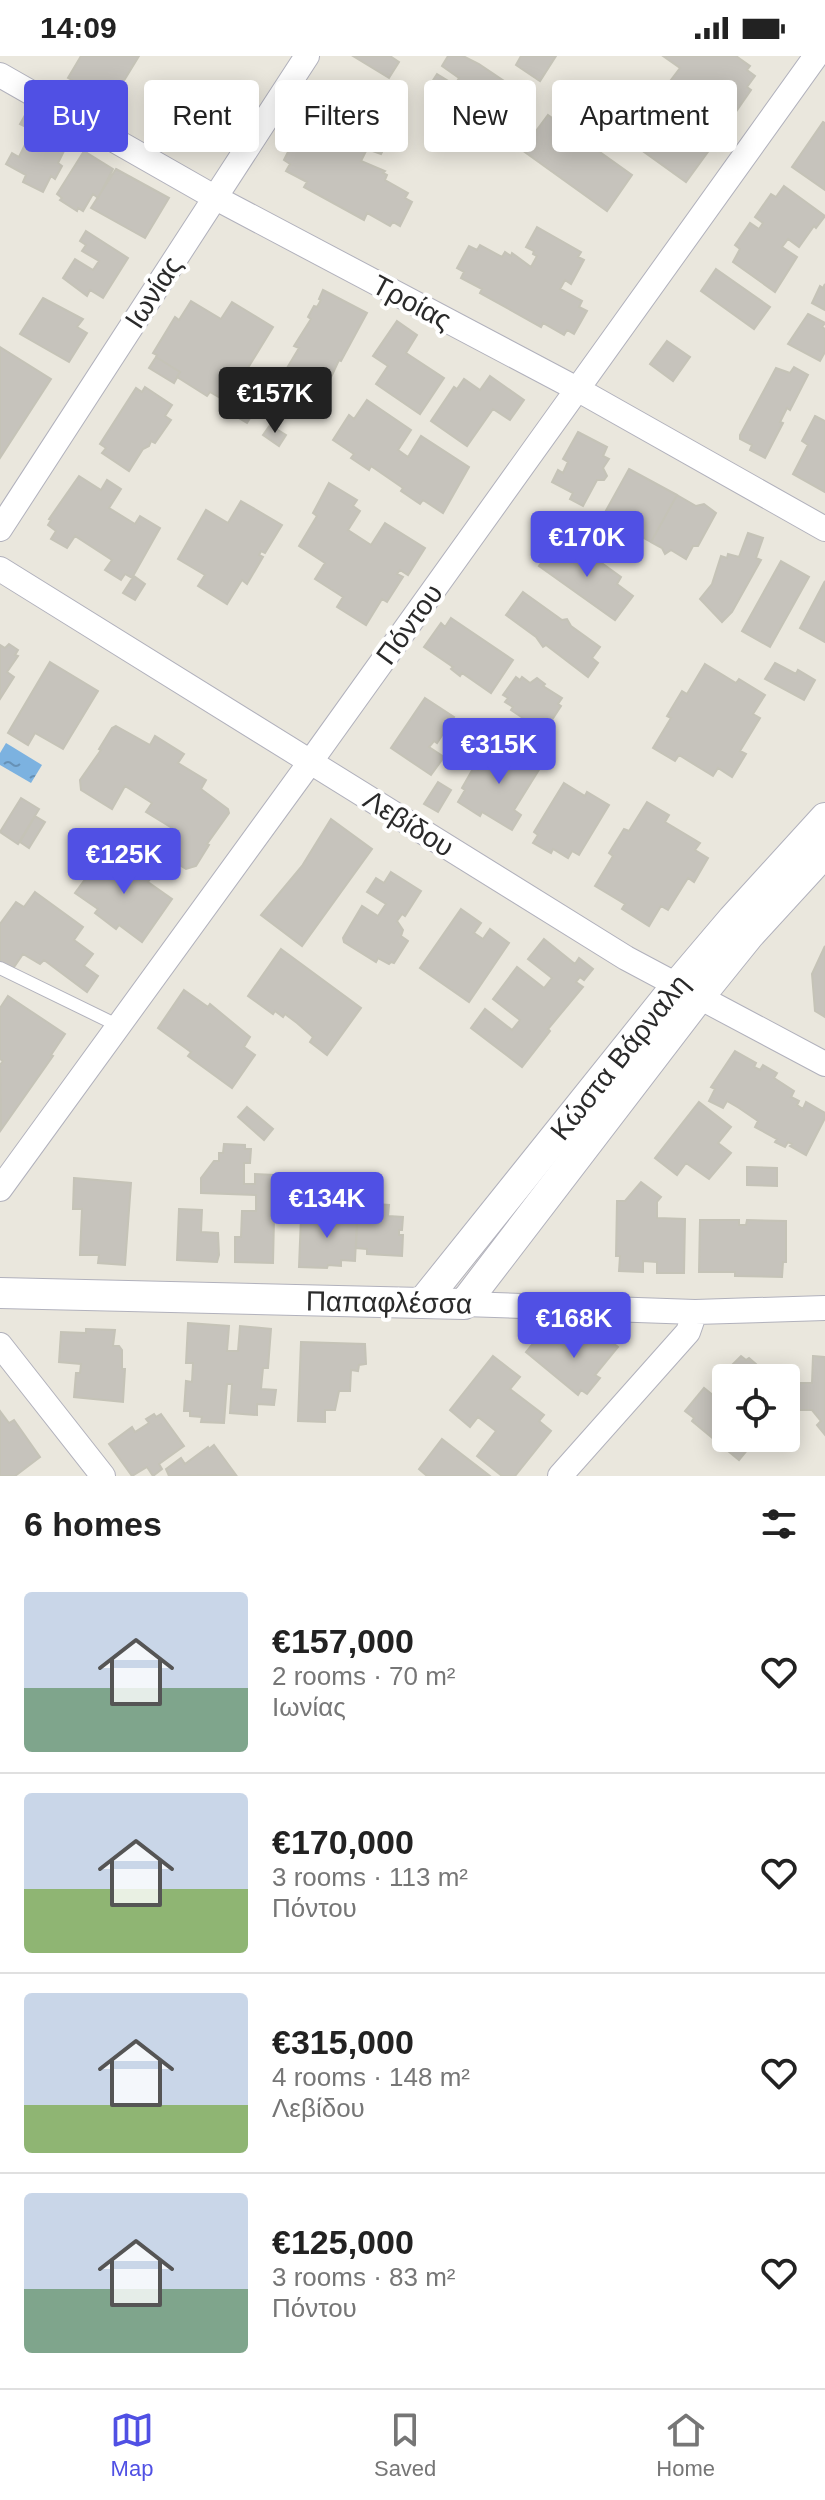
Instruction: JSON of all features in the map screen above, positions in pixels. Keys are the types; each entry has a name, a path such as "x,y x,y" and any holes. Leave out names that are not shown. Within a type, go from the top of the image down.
{"street":[{"name":"Ιωνίας","path":"0,529 307,56"},
{"name":"Πόντου","path":"0,1189 816,56"},
{"name":"Τροίας","path":"0,75 214,197 577,389 825,529"},
{"name":"Λεβίδου","path":"0,569 626,958 825,1064"},
{"name":"Κώστα Βάρναλη","path":"464,1304 688,991 733,919 825,818"},
{"name":"Κώστα Βάρναλη","path":"423,1302 688,991 749,935 825,852"},
{"name":"Παπαφλέσσα","path":"0,1293 423,1302 695,1312 825,1308"},
{"path":"560,1476 688,1332 695,1312"},
{"path":"0,1345 103,1476"}],"lane":[{"path":"0,968 119,1026"}],"water":[{"path":"6,743 42,765 31,783 0,765 0,753"}],"building":[{"path":"81,56 139,56 124,80 68,78"},
{"path":"353,56 390,56 399,62 389,78"},
{"path":"448,56 463,56 503,80 458,80 442,66"},
{"path":"521,56 556,56 540,81 516,65"},
{"path":"663,56 736,56 750,66 747,70 755,76 747,87 751,90 737,110 737,80 671,80 680,68"},
{"path":"437,74 447,80 433,80"},
{"path":"548,115 552,118 552,152 600,152 632,175 607,211 525,152 536,152 536,131"},
{"path":"825,123 825,190 792,167"},
{"path":"24,147 24,152 64,152 58,163 62,166 55,179 51,176 43,192 23,182 26,175 6,164 12,153 19,157"},
{"path":"83,152 113,169 98,198 93,194 83,211 78,208 77,211 60,200 62,198 57,194"},
{"path":"288,152 366,152 361,161 385,171 385,180 408,193 405,198 412,202 400,226 393,222 390,226 367,213 364,220 304,187 307,182 286,171 290,164 284,160"},
{"path":"644,152 708,152 686,182"},
{"path":"116,169 169,198 145,238 91,208"},
{"path":"784,186 825,216 799,247 788,239 782,247 797,257 775,292 733,262 740,249 735,245 750,223 759,229 763,223 755,217 771,194 776,197"},
{"path":"537,227 581,252 578,257 584,260 571,284 565,280 560,289 582,301 579,307 587,311 574,334 567,330 564,335 543,323 541,327 480,293 482,289 461,278 464,272 457,268 469,246 477,250 480,245 502,257 505,252 511,256 512,253 531,267 537,256 526,247"},
{"path":"86,231 128,258 103,298 90,290 87,296 63,278 75,259 93,270 99,261 82,251 86,245 80,241"},
{"path":"716,269 770,307 754,329 701,291"},
{"path":"825,284 825,310 812,303 820,286 823,288"},
{"path":"323,290 367,313 339,360 318,405 278,383 299,348 294,346 311,319 308,317 314,306 317,307 321,300"},
{"path":"43,298 83,319 77,327 87,333 69,362 20,334"},
{"path":"191,301 221,319 232,302 273,327 227,402 210,392 207,396 177,377 180,372 153,353 175,317 179,320"},
{"path":"808,314 825,323 822,327 825,329 825,352 820,361 788,344"},
{"path":"397,321 417,335 406,353 444,378 420,414 376,384 388,366 373,356"},
{"path":"667,341 690,357 673,381 650,364"},
{"path":"0,347 51,379 0,458"},
{"path":"156,357 180,372 174,383 149,368"},
{"path":"794,367 808,375 790,410 787,408 765,458 750,450 752,445 740,439 740,435 776,368 790,373"},
{"path":"490,376 524,400 510,420 493,409 467,446 431,421 454,387 457,389 464,379 480,390"},
{"path":"145,387 172,405 165,416 171,420 155,443 151,441 143,449 129,471 102,453 106,448 100,444 136,388 142,392"},
{"path":"237,393 247,399 240,411 230,405"},
{"path":"247,399 258,405 247,423 237,417"},
{"path":"367,400 411,430 398,450 408,457 421,436 469,467 443,513 423,500 420,504 371,466 369,470 351,458 354,454 333,440 349,415 354,419"},
{"path":"815,416 825,421 825,492 793,474 808,445 802,441"},
{"path":"270,425 286,435 279,446 263,435"},
{"path":"578,432 607,447 603,456 609,459 603,468 607,476 604,480 597,480 583,506 570,499 573,493 552,482 558,470 563,473 568,462 563,459"},
{"path":"629,469 677,495 651,542 603,516"},
{"path":"79,476 101,490 107,480 121,489 109,508 135,524 140,516 160,528 132,578 125,574 121,580 105,570 112,560 75,536 67,548 51,539 56,531 48,525 49,519"},
{"path":"329,483 357,500 353,506 360,511 348,530 371,545 385,523 425,548 408,575 400,570 397,574 403,577 387,602 382,599 366,625 337,607 343,597 315,579 325,563 299,546 317,516 313,513"},
{"path":"677,495 696,506 704,504 716,513 698,546 693,546 686,559 671,550 665,554 662,548 651,542"},
{"path":"241,501 282,525 265,553 261,551 259,555 263,557 247,584 242,580 227,604 198,586 205,575 178,559 206,510 228,523"},
{"path":"748,533 763,538 756,558 761,560 732,612 722,622 700,599 712,584 721,556 739,557"},
{"path":"558,540 581,557 585,551 621,577 617,584 633,596 615,620 539,566"},
{"path":"781,561 809,577 770,647 742,631"},
{"path":"134,576 145,584 135,600 123,593"},
{"path":"825,581 825,642 800,628"},
{"path":"523,592 562,620 567,619 571,626 600,647 592,658 598,663 588,677 546,645 543,647 536,637 506,615"},
{"path":"451,618 513,660 491,693 462,673 460,676 451,669 453,667 424,647 441,623 445,627"},
{"path":"9,644 18,650 15,655 18,656 7,672 14,677 0,699 0,645 5,648"},
{"path":"50,662 98,691 63,749 35,733 28,745 8,733"},
{"path":"775,663 796,674 798,670 815,680 804,700 765,679"},
{"path":"705,664 736,683 739,679 765,695 753,714 760,718 740,751 746,754 732,777 718,768 713,776 679,755 675,761 653,748 671,718 667,716 682,691 687,694"},
{"path":"516,677 530,683 537,678 545,684 543,686 562,698 558,704 561,706 544,732 511,710 513,707 505,702 508,698 503,695"},
{"path":"425,698 454,717 437,743 434,741 429,747 444,757 431,775 391,748"},
{"path":"116,726 150,745 155,736 184,754 178,763 206,780 201,789 228,809 229,813 196,866 186,869 158,852 172,828 146,812 152,803 125,786 112,809 81,790 80,780"},
{"path":"494,745 514,758 517,753 540,768 514,810 521,815 512,830 458,802 474,767 478,770"},
{"path":"438,782 451,790 438,812 424,804"},
{"path":"564,783 585,796 587,792 609,805 579,855 572,851 568,858 533,843 538,835 534,832"},
{"path":"21,798 39,809 18,844 0,832"},
{"path":"647,802 669,815 665,822 700,843 695,850 708,858 694,882 688,878 668,910 661,906 649,926 622,909 625,904 595,886 613,856 609,853 624,829 629,831"},
{"path":"35,816 45,822 29,848 20,842"},
{"path":"331,819 372,849 302,946 261,915 302,866"},
{"path":"106,851 151,878 148,882 172,899 142,942 119,925 116,929 95,913 98,909 75,893"},
{"path":"391,872 421,891 405,916 402,914 397,921 403,930 401,936 408,941 394,963 389,964 378,958 376,962 344,942 343,938 362,906 378,916 386,904 367,892 376,878 384,883"},
{"path":"35,892 83,927 74,940 93,954 84,966 98,976 87,992 44,960 40,964 23,954 12,970 0,961 0,924 16,902 24,907"},
{"path":"461,909 481,923 474,933 483,939 490,929 509,943 469,1002 420,968"},
{"path":"544,939 575,964 579,958 593,969 584,980 580,977 576,982 583,987 522,1067 471,1028 485,1009 512,1030 520,1020 493,999 517,967 544,988 552,978 528,959"},
{"path":"825,946 825,1017 815,1011 812,974"},
{"path":"281,949 361,1008 327,1055 310,1042 313,1037 285,1014 283,1017 275,1011 273,1014 248,996"},
{"path":"184,990 208,1007 210,1004 250,1037 244,1047 255,1055 232,1088 188,1056 191,1052 158,1028"},
{"path":"8,996 65,1034 1,1130 0,1065 3,1061 0,1059 0,1008"},
{"path":"735,1051 756,1063 754,1067 760,1070 763,1065 777,1073 774,1078 794,1091 791,1097 799,1101 797,1105 803,1109 806,1102 825,1113 806,1155 788,1142 785,1147 775,1142 777,1139 755,1127 758,1121 727,1101 723,1108 709,1101 715,1089 711,1087"},
{"path":"699,1102 731,1127 718,1143 731,1153 709,1179 686,1163 677,1175 655,1158"},
{"path":"247,1107 273,1129 264,1140 238,1117"},
{"path":"224,1144 245,1145 245,1149 251,1149 250,1163 244,1163 244,1184 255,1184 255,1174 275,1175 273,1263 235,1262 235,1237 241,1237 242,1211 256,1211 256,1195 201,1193 201,1178 214,1161 219,1161"},
{"path":"747,1167 777,1168 777,1186 747,1185"},
{"path":"74,1178 131,1183 125,1265 98,1263 99,1255 80,1255 82,1209 73,1209"},
{"path":"641,1182 661,1197 657,1202 657,1218 685,1219 684,1273 657,1273 657,1262 643,1261 643,1272 619,1271 620,1256 616,1256 617,1201 625,1201"},
{"path":"358,1203 377,1207 377,1204 389,1205 388,1216 403,1217 402,1230 399,1230 399,1235 403,1235 402,1256 367,1254 367,1249 356,1248"},
{"path":"329,1206 342,1207 345,1220 357,1220 355,1261 341,1260 341,1266 328,1265 327,1268 299,1267 301,1217 327,1218"},
{"path":"179,1209 202,1210 201,1232 218,1233 217,1262 177,1260"},
{"path":"700,1220 739,1220 739,1225 746,1225 747,1220 786,1221 786,1262 783,1262 782,1277 699,1272"},
{"path":"188,1323 229,1326 227,1351 238,1351 240,1326 271,1329 268,1368 263,1368 261,1389 276,1390 274,1405 257,1404 257,1415 230,1413 232,1384 227,1384 224,1423 201,1422 202,1417 190,1416 190,1411 184,1411 186,1381 192,1382 193,1363 186,1363"},
{"path":"86,1329 115,1330 113,1346 119,1346 122,1350 122,1369 125,1369 123,1402 74,1397 76,1373 80,1373 81,1364 59,1362 61,1332 86,1333"},
{"path":"588,1335 597,1341 602,1335 618,1347 595,1375 600,1378 587,1394 581,1390 578,1395 526,1352 535,1341 582,1342"},
{"path":"301,1342 365,1344 366,1364 359,1365 358,1371 351,1370 350,1391 339,1391 335,1410 325,1410 325,1422 298,1421"},
{"path":"493,1356 520,1377 510,1389 544,1415 539,1421 551,1431 515,1476 502,1476 477,1456 496,1431 478,1417 470,1427 450,1410"},
{"path":"741,1356 756,1364 733,1364"},
{"path":"813,1356 825,1357 825,1435 817,1425 821,1421 812,1410 800,1410 800,1383 812,1383"},
{"path":"704,1388 712,1394 712,1438 685,1411"},
{"path":"0,1411 9,1423 14,1420 40,1457 15,1476 0,1476"},
{"path":"154,1414 156,1417 161,1414 184,1446 159,1464 162,1469 153,1476 147,1467 132,1476 109,1444 132,1427 135,1432 149,1423 146,1419"},
{"path":"442,1439 490,1476 427,1476 419,1469"},
{"path":"214,1445 236,1475 169,1476 166,1469 181,1458 185,1464"},
{"path":"729,1452 746,1452 739,1460"}]}
